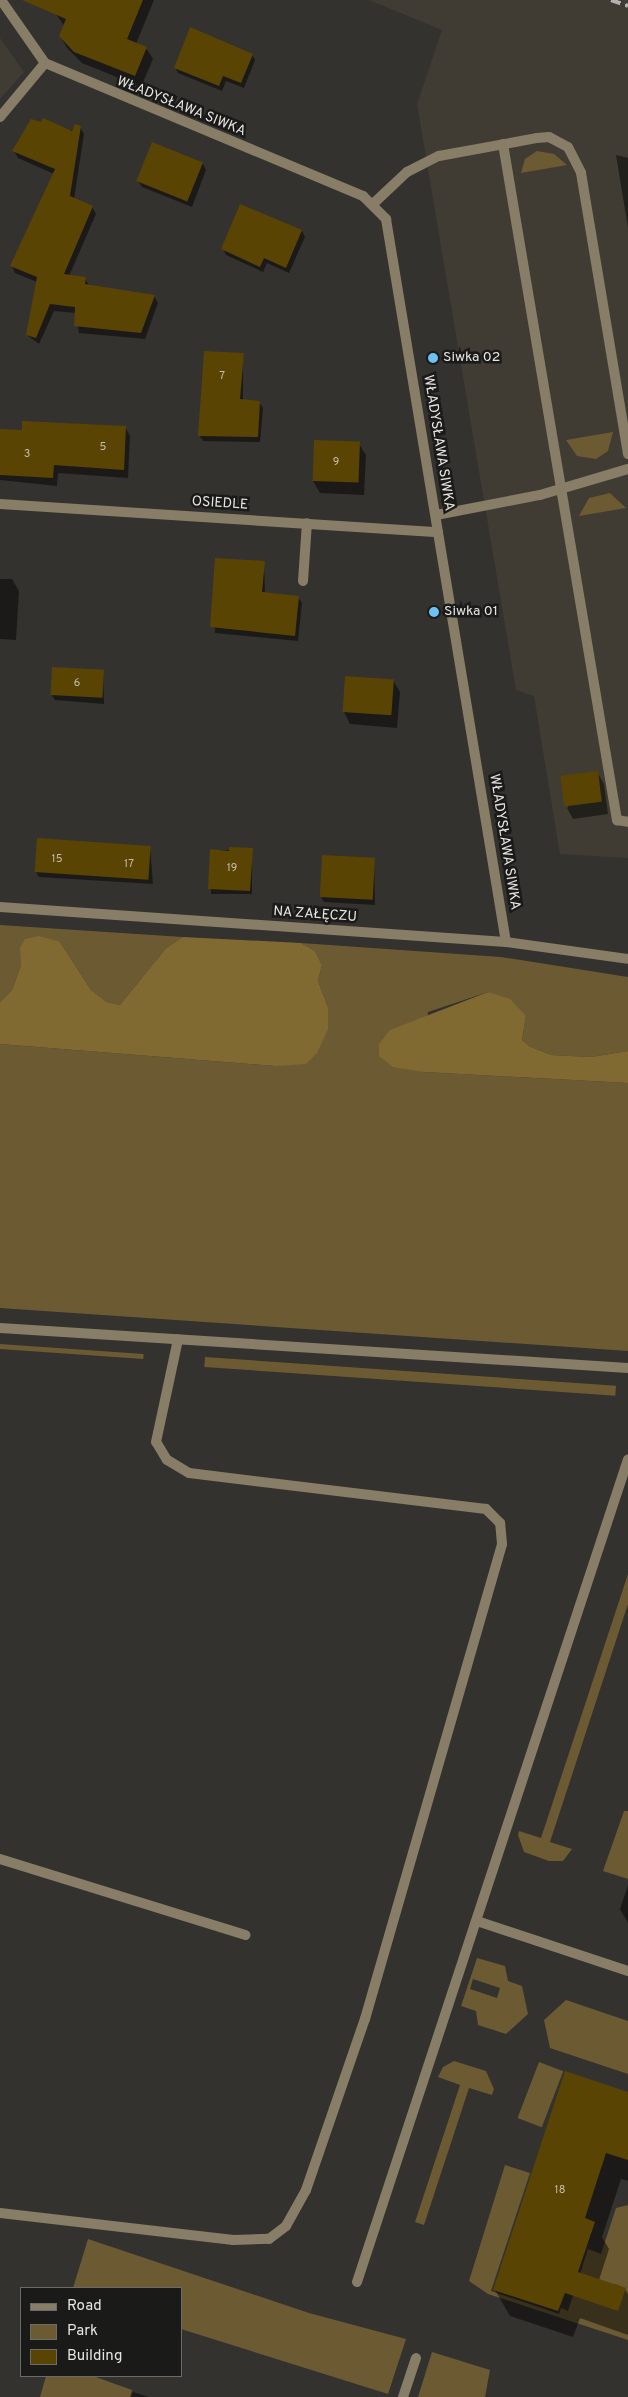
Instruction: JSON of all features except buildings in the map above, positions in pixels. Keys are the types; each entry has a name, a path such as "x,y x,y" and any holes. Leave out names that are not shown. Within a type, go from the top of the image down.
{"street":[{"path":"0,117 45,63 1,0"},
{"name":"WŁADYSŁAWA SIWKA","path":"45,63 374,203 390,232 506,942"},
{"path":"374,203 407,172 428,160 503,144 549,137 568,147 578,163 628,454"},
{"path":"503,144 617,820 628,822"},
{"path":"436,515 561,488 628,469"},
{"name":"OSIEDLE","path":"0,504 438,532"},
{"path":"303,581 307,523"},
{"name":"NA ZAŁĘCZU","path":"0,907 506,942 628,959"},
{"path":"0,1328 628,1368"},
{"path":"0,2213 233,2240 269,2239 286,2226 306,2190 365,2019 502,1544 500,1523 486,1509 189,1473 167,1460 156,1442 178,1339"},
{"path":"357,2282 628,1459"},
{"path":"0,1859 245,1935"},
{"path":"476,1921 628,1971"},
{"path":"404,2397 416,2358"}],"shaded area":[{"path":"369,0 628,0 628,858 560,854 534,696 516,690 417,104 442,30"},
{"path":"0,38 24,72 0,99"},
{"path":"39,936 60,942 91,990 107,1002 120,1005 166,948 183,937 301,943 315,951 322,965 318,981 328,1007 328,1029 317,1053 306,1064 275,1066 0,1044 0,1002 12,990 21,965 20,948 25,939"},
{"path":"488,992 510,999 526,1016 522,1040 529,1046 551,1055 591,1057 628,1051 628,1083 424,1072 393,1067 379,1056 379,1044 390,1030"}],"green space":[{"path":"537,151 554,154 567,165 521,173 525,159"},
{"path":"613,432 608,451 596,459 577,456 566,440"},
{"path":"610,493 626,508 579,516 589,498"},
{"path":"0,925 183,937 166,948 120,1005 107,1002 91,990 60,942 21,948 21,965 12,990 0,1002"},
{"path":"301,943 501,957 628,977 628,1051 591,1057 551,1055 529,1046 522,1040 526,1016 488,992 428,1012 424,1072 628,1083 628,1351 0,1308 0,1044 275,1066 328,1007 318,981 322,965 315,951"},
{"path":"0,1344 144,1354 143,1359 0,1349"},
{"path":"205,1357 616,1386 615,1396 204,1367"},
{"path":"628,1574 628,1604 550,1842 572,1849 563,1861 549,1861 524,1852 518,1835 519,1831 541,1838"},
{"path":"624,1811 628,1811 628,1879 603,1871"},
{"path":"477,1958 505,1966 508,1981 522,1986 528,2014 506,2034 478,2025 476,2011 461,2006","holes":["473,1979 500,1988 497,1998 470,1989"]},
{"path":"566,2000 628,2021 628,2074 550,2048 544,2020"},
{"path":"454,2061 486,2071 494,2089 492,2095 469,2088 424,2225 415,2222 460,2085 438,2077 443,2067"},
{"path":"539,2062 563,2071 542,2127 517,2118"},
{"path":"505,2165 530,2173 491,2291 559,2314 561,2308 568,2311 588,2249 601,2254 616,2208 628,2205 628,2340 488,2294 469,2281","holes":["615,2284 625,2288 618,2310 608,2307"]},
{"path":"88,2239 309,2313 406,2339 388,2394 182,2329 182,2287 73,2287"},
{"path":"432,2352 490,2370 485,2397 418,2397"},
{"path":"46,2377 96,2377 132,2390 130,2397 40,2397"}],"railway":[{"path":"611,0 628,6"}],"place":[{"name":"Siwka 02","path":"433,358"},
{"name":"Siwka 01","path":"434,612"}]}
